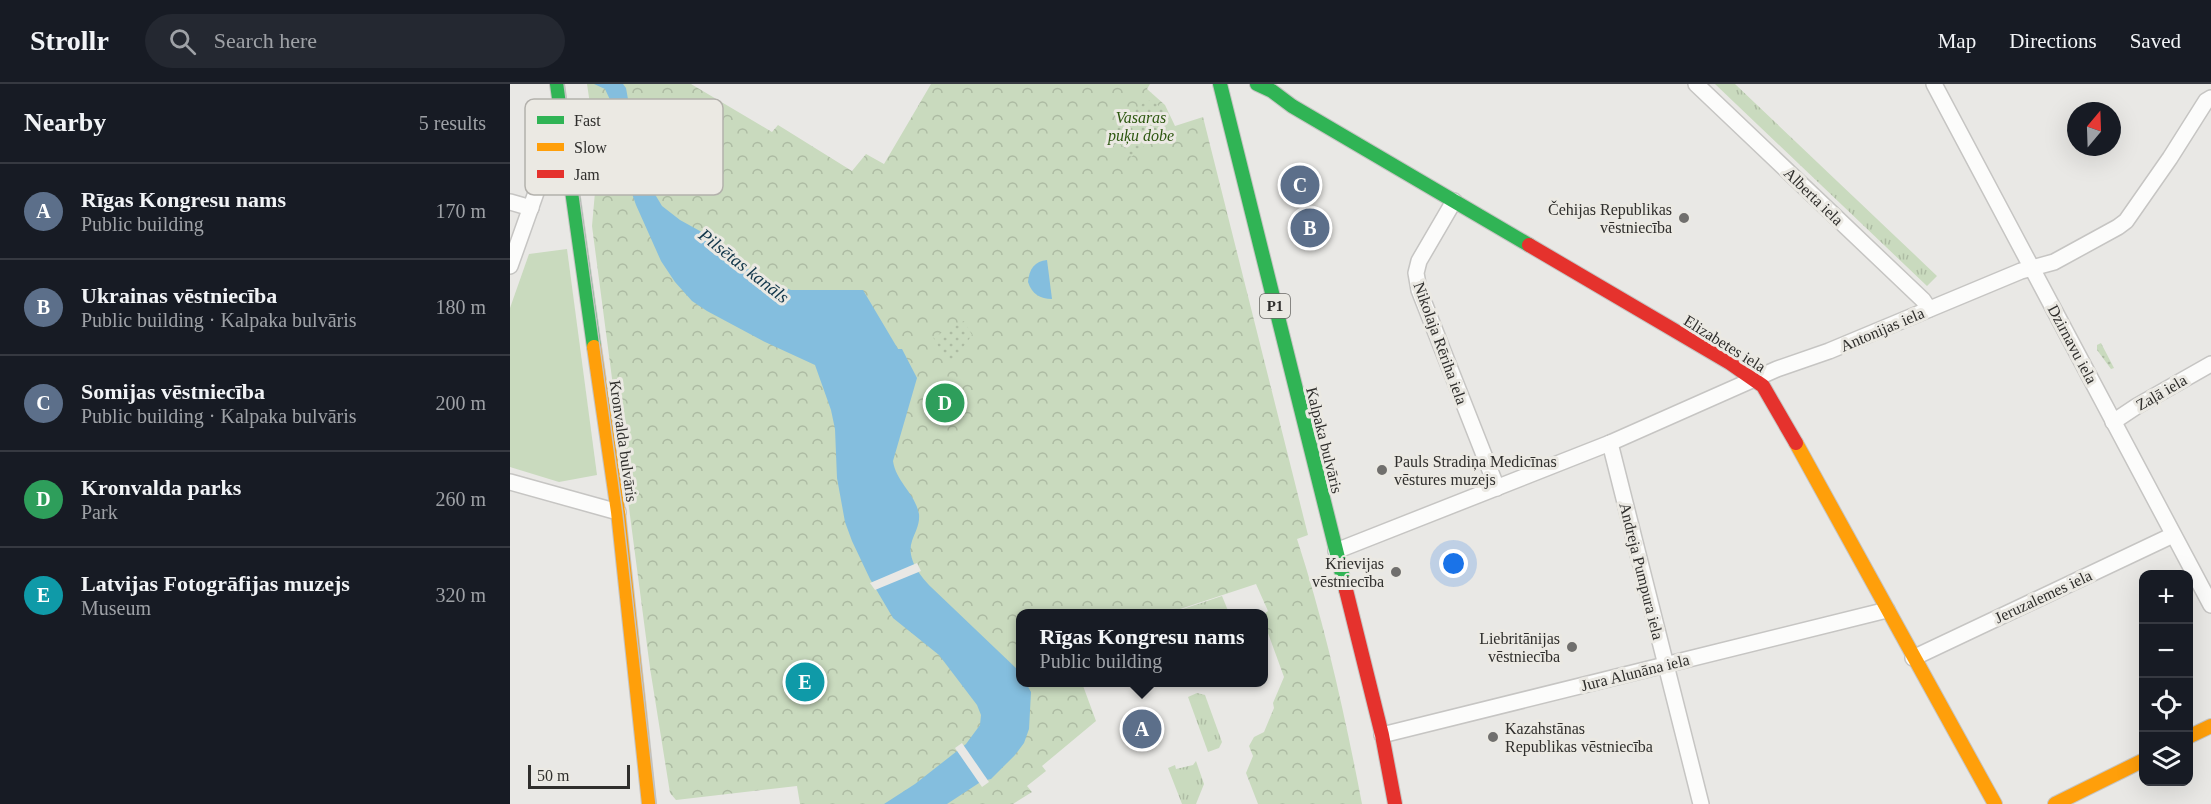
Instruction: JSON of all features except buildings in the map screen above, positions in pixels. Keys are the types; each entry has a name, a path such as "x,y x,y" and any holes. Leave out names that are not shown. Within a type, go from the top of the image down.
{"street":[{"name":"Kalpaka bulvāris","path":"1220,84 1382,735 1395,804"},
{"name":"Elizabetes iela","path":"1257,84 1763,386 1995,804"},
{"name":"Alberta iela","path":"1696,84 1923,300 1929,309"},
{"name":"Dzirnavu iela","path":"1934,84 2211,605"},
{"name":"Antonijas iela","path":"1336,551 1610,443 1754,379 2071,254 2126,221 2206,101 2211,98"},
{"path":"510,266 536,195"},
{"name":"Kronvalda bulvāris","path":"572,195 618,513 650,804"},
{"name":"Nikolaja Rēriha iela","path":"1454,201 1419,261 1416,273 1419,290 1497,488"},
{"path":"510,202 531,208"},
{"name":"Zaļā iela","path":"2113,422 2137,405 2211,364"},
{"name":"Andreja Pumpura iela","path":"1610,443 1701,804"},
{"path":"510,482 618,513"},
{"name":"Jeruzalemes iela","path":"1913,658 2173,535"},
{"name":"Jura Alunāna iela","path":"1382,735 1887,610"},
{"path":"2193,735 2211,726"},
{"path":"2055,804 2139,762"}],"green space":[{"path":"587,84 691,84 716,99 589,99"},
{"path":"931,84 1150,84 1147,89 1165,105 1175,126 1203,117 1308,535 1297,539 1334,670 1362,804 1258,804 1246,773 1253,756 1249,746 1254,737 1264,732 1284,677 1268,633 1268,609 1256,584 1180,609 1016,609 1016,687 1083,687 1096,721 1042,766 1046,771 1027,786 1032,792 1013,804 800,804 797,786 676,800 670,793 650,668 592,226 595,195 723,195 723,103 772,132 778,125 852,171 866,154 884,164"},
{"path":"1715,84 1735,84 1937,276 1927,286"},
{"name":"Vasaras puķu dobe","path":"1150,100 1163,110 1169,126 1131,157 1109,129"},
{"path":"567,249 597,475 559,482 510,467 510,308 529,254"},
{"path":"964,321 972,335 949,366 933,337"},
{"path":"2101,343 2114,368 2111,369 2097,350 2097,345"},
{"path":"1222,596 1227,609 1183,609"},
{"path":"1197,693 1205,695 1222,742 1219,748 1208,752 1188,697"},
{"path":"1196,761 1204,784 1196,804 1182,804 1168,768 1175,765 1176,769 1193,765"}],"water":[{"path":"594,84 623,84 628,99 610,99 605,89"},
{"name":"Pilsētas kanāls","path":"632,195 655,195 662,206 680,220 718,241 756,276 774,284 791,290 863,290 898,349 902,349 917,378 893,461 919,514 911,547 912,560 931,587 1016,668 1016,687 1028,687 1031,692 1029,729 1024,743 1015,755 991,779 982,781 947,804 884,804 915,784 966,744 980,725 981,715 977,705 939,655 893,618 870,579 845,522 837,478 835,429 831,410 815,365 765,342 692,301 661,261"},
{"path":"1047,260 1052,299 1037,295 1028,282 1033,266"}],"pier":[{"path":"917,563 921,571 875,590 870,583"},
{"path":"962,743 989,782 982,787 955,748"}],"tram line":[{"path":"564,84 566,99"},
{"path":"579,195 623,514 656,804"}],"traffic: fast":[{"path":"557,84 559,99"},
{"path":"1220,84 1346,590"},
{"path":"1257,84 1529,245"},
{"path":"573,195 594,347"}],"traffic: slow":[{"path":"594,347 618,512 649,804"},
{"path":"1796,443 1995,804"},
{"path":"2193,735 2211,726"},
{"path":"2055,804 2139,762"}],"traffic: jam":[{"path":"1529,245 1730,363 1763,386 1796,443"},
{"path":"1346,590 1382,735 1395,804"}],"place":[{"name":"Somijas vēstniecība","path":"1300,185"},
{"name":"Čehijas Republikas vēstniecība","path":"1684,218"},
{"name":"Ukrainas vēstniecība","path":"1310,228"},
{"name":"Kronvalda parks","path":"945,403"},
{"name":"Pauls Stradiņa Medicīnas vēstures muzejs","path":"1382,470"},
{"name":"Krievijas vēstniecība","path":"1396,572"},
{"name":"Liebritānijas vēstniecība","path":"1572,647"},
{"name":"Latvijas Fotogrāfijas muzejs","path":"805,682"},
{"name":"Rīgas Kongresu nams","path":"1142,729"},
{"name":"Kazahstānas Republikas vēstniecība","path":"1493,737"}]}
